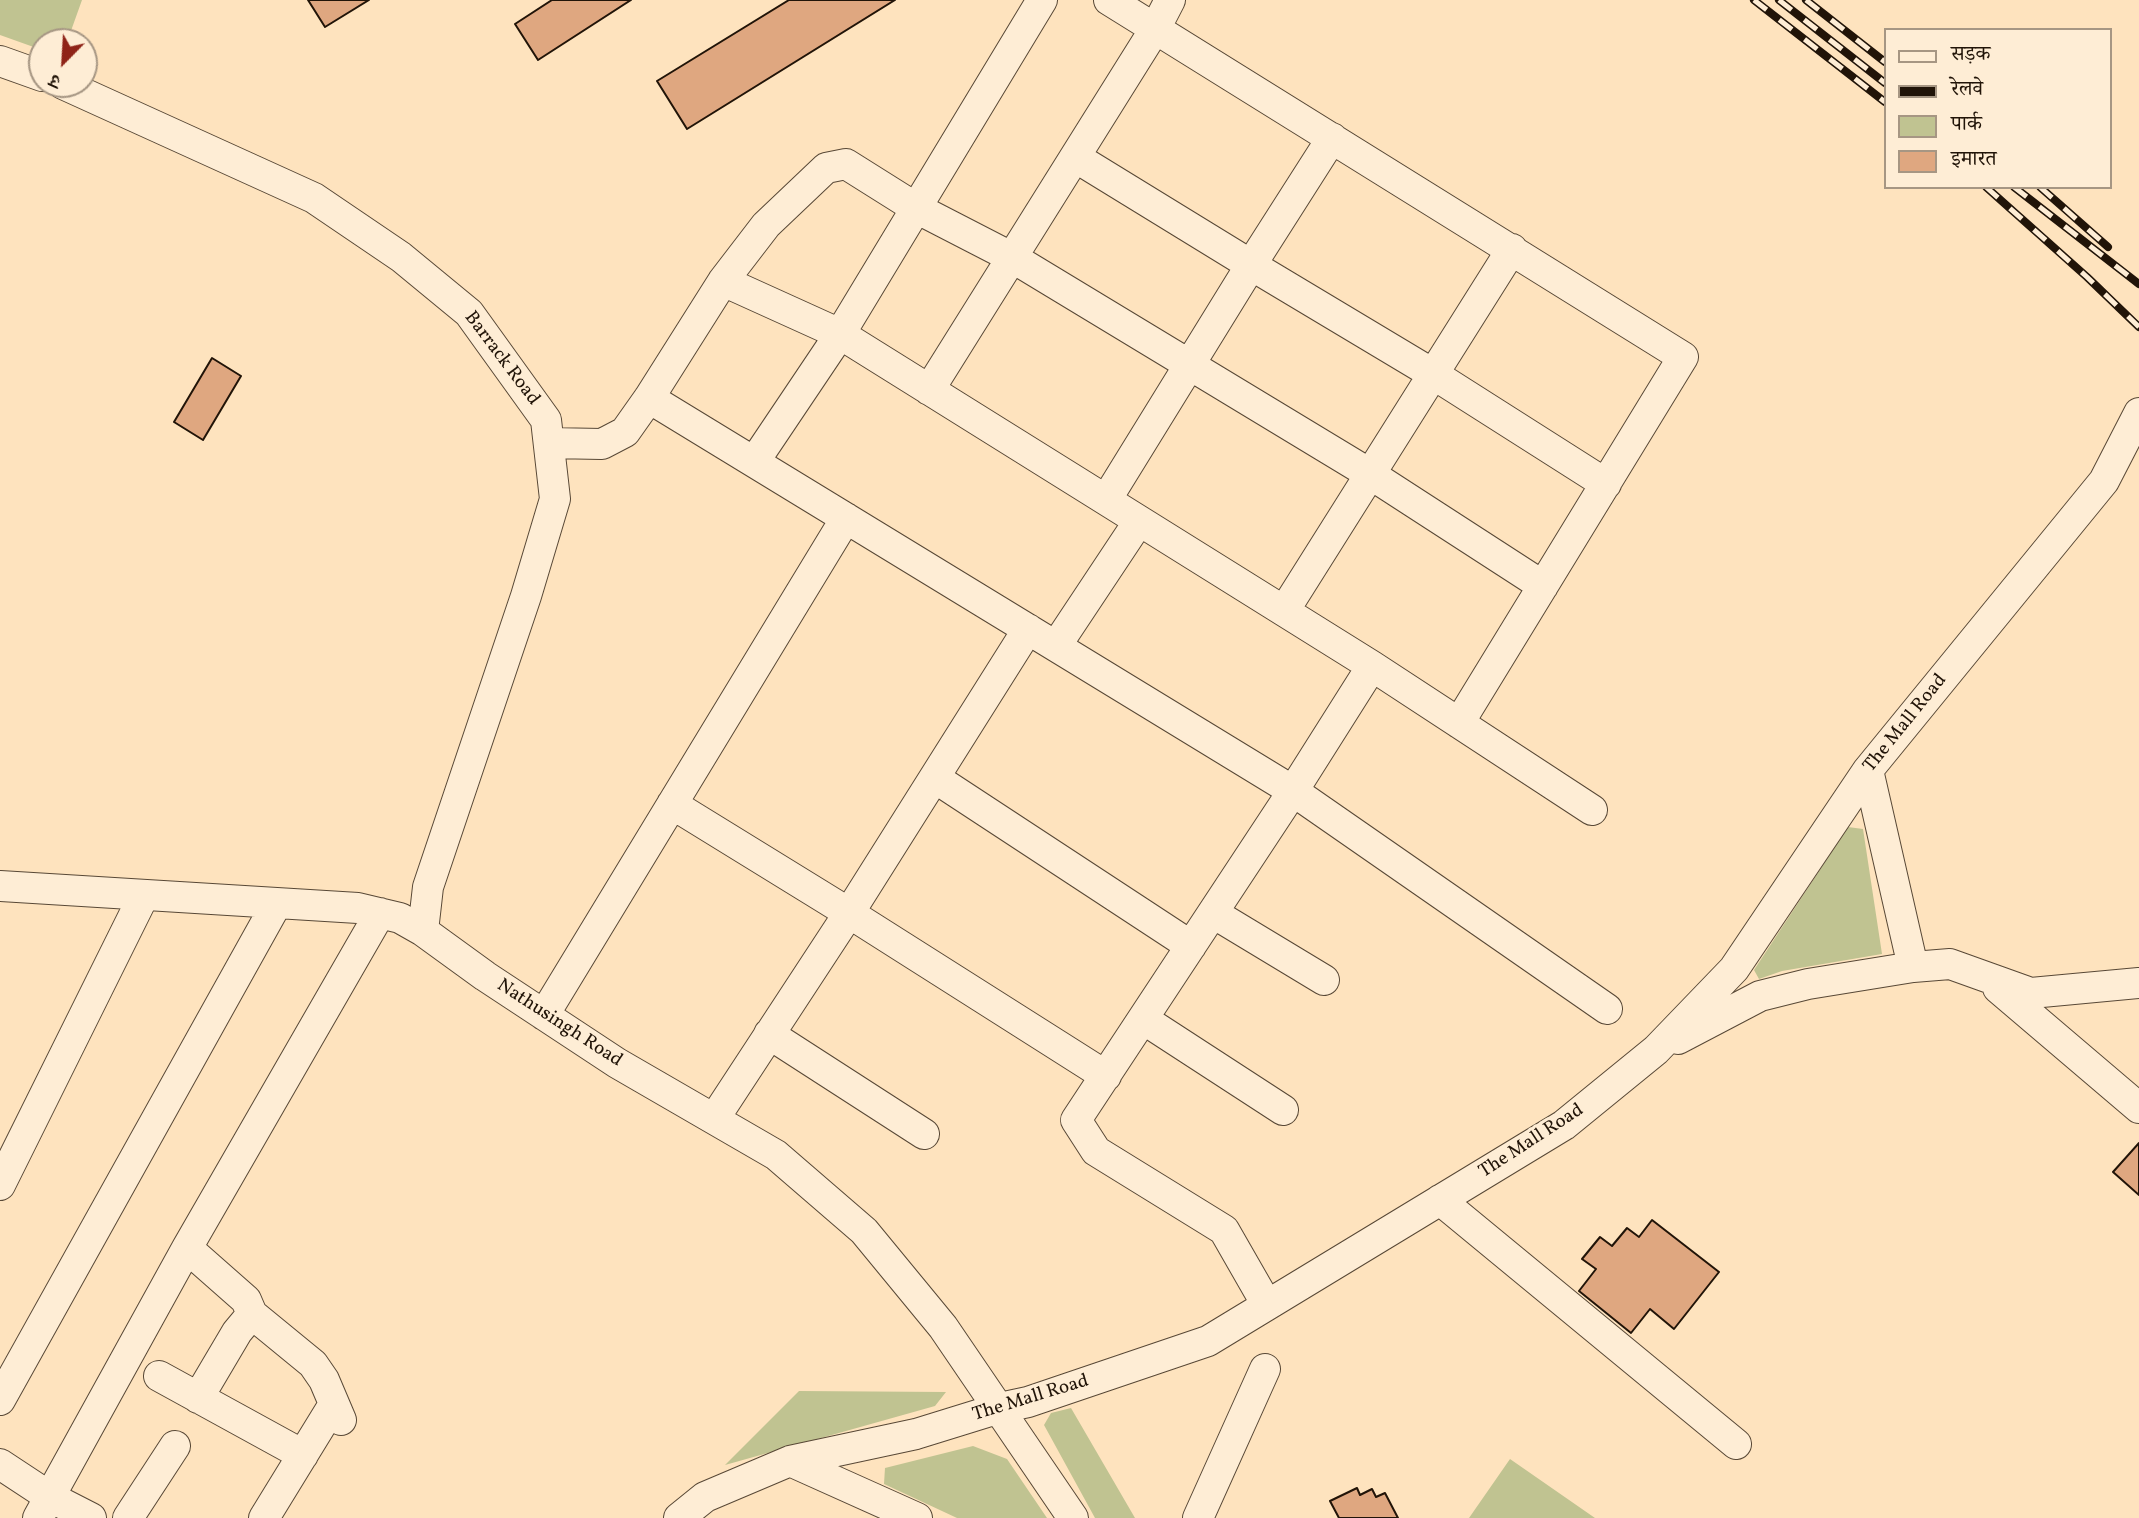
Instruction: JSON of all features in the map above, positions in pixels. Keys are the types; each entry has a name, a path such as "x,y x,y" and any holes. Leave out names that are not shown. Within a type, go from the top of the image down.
{"street":[{"path":"754,462 840,334 1042,0"},
{"path":"1108,0 1683,357 1459,723"},
{"path":"929,390 1155,29 1170,0"},
{"path":"0,61 28,71"},
{"name":"Barrack Road","path":"94,98 314,198 401,257 469,313 546,420 555,499 526,596 428,887 423,931"},
{"path":"1107,500 1332,138"},
{"path":"1075,157 1433,373 1606,484"},
{"path":"549,443 602,444 625,432 723,281 766,225 826,168 846,164 916,208 1013,258 1370,474 1543,586"},
{"path":"1284,611 1512,249"},
{"path":"723,281 840,334 1371,666 1592,810"},
{"path":"649,398 1293,791 1607,1009"},
{"name":"The Mall Road","path":"679,1518 705,1497 790,1461 916,1434 1028,1402 1208,1341 1564,1125 1656,1050 1734,969 1868,769 2104,481 2136,420"},
{"path":"544,1015 846,517"},
{"path":"1056,646 1139,521"},
{"path":"714,1119 849,913 1028,629"},
{"path":"1267,1305 1224,1230 1096,1151 1076,1121 1293,791 1371,666"},
{"path":"1868,769 1913,967"},
{"path":"935,778 1191,946"},
{"path":"672,804 1106,1076"},
{"name":"Nathusingh Road","path":"0,886 358,908 400,918 423,931 617,1063 776,1154 864,1231 943,1327 1073,1518"},
{"path":"0,1185 144,895"},
{"path":"0,1400 277,903"},
{"path":"44,1507 187,1248 380,913"},
{"path":"1213,913 1324,980"},
{"path":"1656,1050 1760,996 1808,984 1913,967 1950,964 2031,993 2139,983"},
{"path":"1983,975 2139,1108"},
{"path":"1143,1019 1283,1110"},
{"path":"769,1034 924,1134"},
{"path":"1440,1200 1736,1444"},
{"path":"187,1248 246,1300 252,1314 313,1364 324,1380 338,1412 303,1455 264,1518"},
{"path":"198,1398 237,1332 252,1314"},
{"path":"1198,1518 1265,1369"},
{"path":"159,1376 303,1455"},
{"path":"128,1518 175,1446"},
{"path":"790,1461 917,1518"},
{"path":"0,1464 44,1507 91,1518"}],"green space":[{"path":"0,0 82,0 72,28 28,28 28,45 0,35"},
{"path":"1848,827 1863,829 1882,954 1782,971 1759,979 1754,970"},
{"path":"799,1391 946,1392 935,1406 725,1465"},
{"path":"1071,1408 1135,1518 1095,1518 1044,1425 1051,1413"},
{"path":"973,1446 1007,1459 1047,1518 957,1518 884,1484 885,1468"},
{"path":"1510,1459 1595,1518 1469,1518"}],"building":[{"path":"308,0 369,0 325,27"},
{"path":"552,0 631,0 538,60 515,24"},
{"path":"789,0 895,0 687,129 657,81"},
{"path":"212,358 241,376 203,440 174,422"},
{"path":"2139,1143 2139,1195 2113,1172"},
{"path":"1652,1220 1719,1272 1674,1329 1650,1309 1631,1333 1579,1291 1596,1269 1582,1259 1600,1237 1612,1246 1627,1228 1639,1237"},
{"path":"1357,1488 1360,1495 1372,1489 1376,1497 1385,1493 1398,1518 1339,1518 1330,1501"}],"railway":[{"path":"1754,0 1884,101"},
{"path":"1779,0 1884,82"},
{"path":"1806,0 1884,61"},
{"path":"1988,189 2139,327"},
{"path":"2017,189 2139,284"},
{"path":"2042,189 2108,247"}]}
